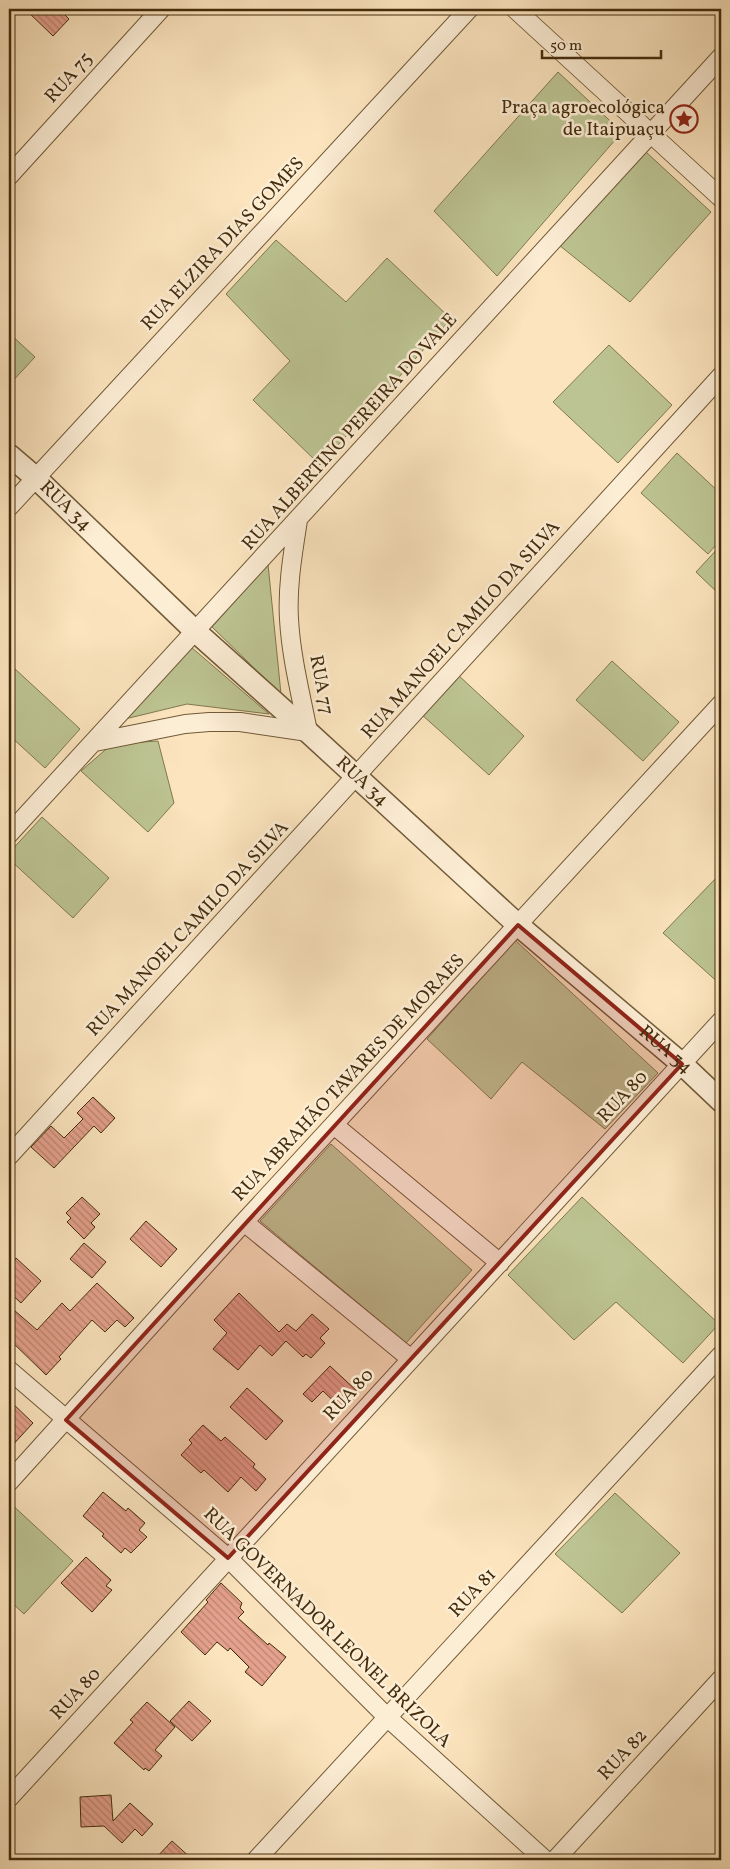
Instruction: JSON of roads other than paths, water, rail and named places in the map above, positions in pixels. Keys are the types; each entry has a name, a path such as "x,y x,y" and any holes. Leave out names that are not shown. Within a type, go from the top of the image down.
{"street":[{"name":"RUA 75","path":"9,176 161,9"},
{"name":"RUA ELZIRA DIAS GOMES","path":"9,507 469,9"},
{"path":"515,9 721,198"},
{"name":"RUA ALBERTINO PEREIRA DO VALE","path":"9,834 721,58"},
{"name":"RUA MANOEL CAMILO DA SILVA","path":"9,1156 721,376"},
{"name":"RUA 34","path":"9,455 36,478 195,631 518,925 682,1064 721,1101"},
{"name":"RUA 77","path":"95,742 185,724 209,722 240,722 308,732 288,619 289,588 298,520"},
{"name":"RUA ABRAHÃO TAVARES DE MORAES","path":"9,1482 244,1222 721,704"},
{"name":"RUA 80","path":"9,1798 721,1021"},
{"path":"334,1125 500,1263"},
{"path":"244,1222 411,1359"},
{"name":"RUA 81","path":"256,1860 721,1355"},
{"name":"RUA GOVERNADOR LEONEL BRIZOLA","path":"9,1370 228,1558 388,1718 545,1860"},
{"name":"RUA 82","path":"555,1860 721,1679"}],"place":[{"name":"Praça agroecológica de Itaipuaçu","path":"684,119"}]}
